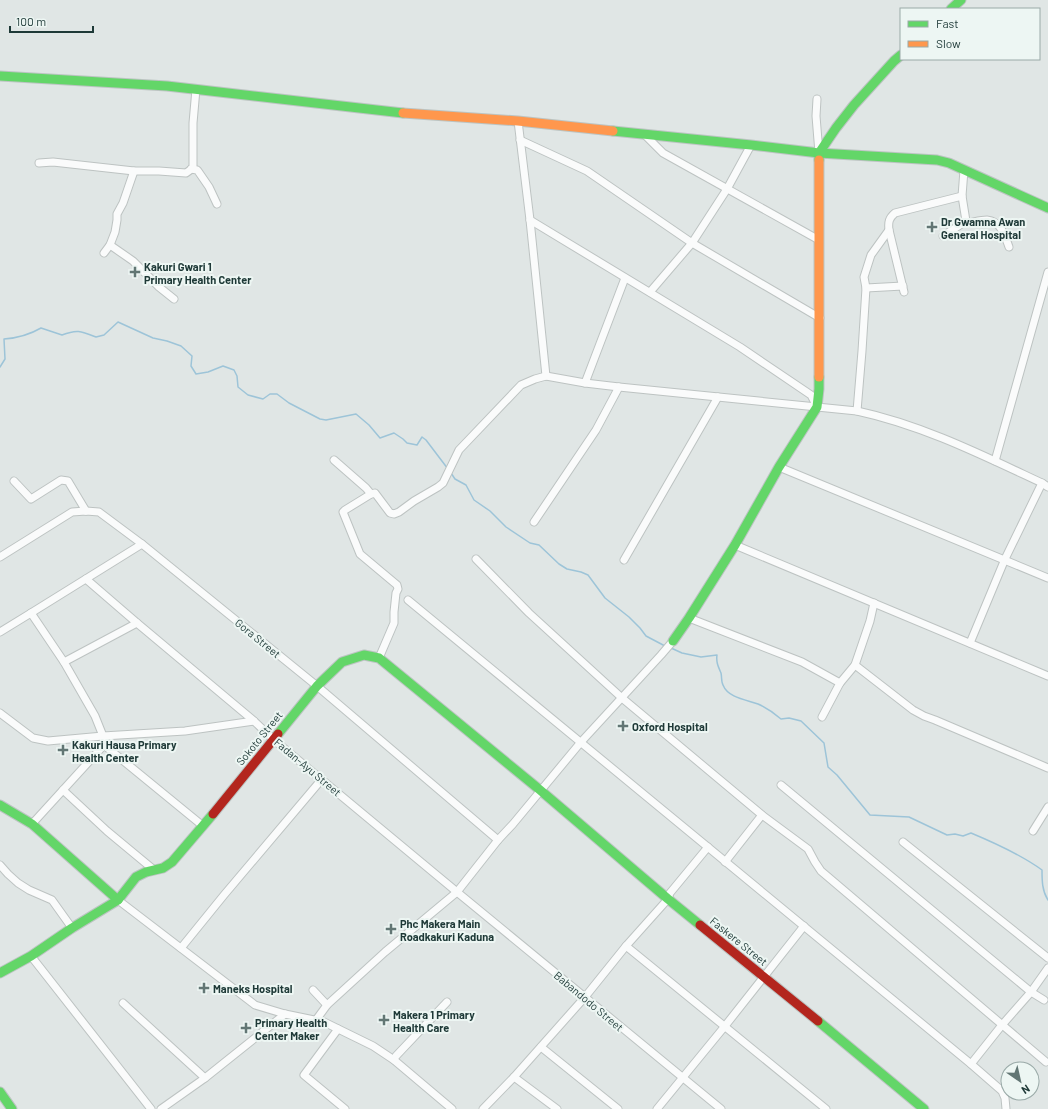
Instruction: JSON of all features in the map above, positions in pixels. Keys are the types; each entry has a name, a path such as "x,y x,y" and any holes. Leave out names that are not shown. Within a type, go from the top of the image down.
{"street":[{"path":"953,8 961,0"},
{"path":"819,153 828,137 843,118 900,56"},
{"path":"0,76 167,86 407,113 518,121 819,153 937,160 949,163 1048,208"},
{"path":"39,163 53,162 134,170 186,173 193,168 193,123 196,89"},
{"path":"316,1020 327,1005 386,952 457,892 498,840 513,824 580,742 662,655 689,618 736,545 779,467 817,407 819,390 820,318 819,153 816,116 817,99"},
{"path":"518,121 546,376"},
{"path":"645,135 663,153 819,240"},
{"path":"520,140 587,171 692,243 820,318"},
{"path":"650,292 692,243 727,189 751,145"},
{"path":"191,169 198,171 209,187 217,204"},
{"path":"104,253 110,245 115,232 117,214 123,203 134,170"},
{"path":"964,170 962,196 966,221"},
{"path":"866,288 903,289 889,230 888,224 890,217 895,213 962,196"},
{"path":"530,220 740,346 811,395 817,407"},
{"path":"942,236 966,221 968,223 986,220 992,221 998,225 1002,230 1009,246"},
{"path":"857,411 866,288 864,277 871,255 889,230"},
{"path":"110,245 133,261 159,287 174,299"},
{"path":"994,460 1048,272"},
{"path":"585,383 625,278"},
{"path":"540,790 379,658 394,623 396,593 398,589 397,585 360,554 343,512 371,494 376,493 390,513 394,514 438,487 443,483 459,450 521,385 546,376 619,387 857,411 883,417 951,442 994,460 1042,483 1048,488"},
{"path":"534,522 596,430 619,387"},
{"path":"624,560 718,397"},
{"path":"334,460 371,494"},
{"path":"779,467 1048,578"},
{"path":"14,481 31,499 61,480 68,481 86,511"},
{"path":"970,643 1004,559 1042,483"},
{"name":"Gora Street","path":"0,557 72,512 99,512 142,544 317,686 498,840"},
{"path":"0,632 142,544"},
{"path":"736,545 1048,676"},
{"path":"476,559 529,613 622,698 762,815 808,849 821,871 1046,1062"},
{"name":"Fadan-Ayu Street","path":"86,578 137,623 254,721 274,740 457,892"},
{"path":"408,600 971,1064 1002,1091 1005,1098 1006,1109"},
{"path":"822,717 840,683 855,665 870,621 874,603"},
{"path":"31,613 64,662 95,716 103,736 104,746 203,826"},
{"path":"689,618 802,662 840,683"},
{"path":"64,662 137,623"},
{"name":"Sokoto Street","path":"0,973 31,956 72,928 118,900 136,877 146,872 163,868 172,862 317,686 342,662 364,655 379,658"},
{"path":"855,665 913,710 924,716 1048,768"},
{"path":"0,713 33,738 48,741 185,731 254,721"},
{"path":"32,824 104,746"},
{"path":"181,948 224,894 322,779"},
{"path":"781,785 1031,992 1044,1000"},
{"path":"64,790 107,831 154,870"},
{"name":"Faskere Street","path":"540,790 668,899 924,1109"},
{"path":"0,805 32,824 118,900 255,1005 285,1014 324,1022 373,1046 394,1060 452,1109"},
{"path":"1033,831 1048,807"},
{"path":"725,862 762,815"},
{"path":"904,842 1048,958"},
{"path":"483,1109 514,1077 585,997 626,946 668,899 670,893 708,848"},
{"path":"0,864 18,883 29,890 52,900 72,928"},
{"name":"Babandodo Street","path":"457,892 721,1109"},
{"path":"657,1109 804,926"},
{"path":"626,946 826,1109"},
{"path":"31,956 151,1109"},
{"path":"971,1064 1031,992 1048,968"},
{"path":"313,990 327,1005"},
{"path":"394,1060 396,1056 447,1002"},
{"path":"123,1003 205,1078"},
{"path":"161,1109 205,1078 285,1014"},
{"path":"338,1029 304,1075 345,1109"},
{"path":"541,1047 618,1109"},
{"path":"514,1077 557,1109"},
{"path":"0,1092 12,1109"}],"waterway":[{"path":"0,367 5,359 4,339 23,336 41,328 62,335 72,332 79,332 96,337 104,335 118,322 153,338 181,346 192,356 191,366 196,374 208,372 223,366 234,370 237,376 238,387 248,395 263,399 270,394 277,394 289,403 320,419 326,420 356,414 369,425 380,438 394,433 407,443 417,445 422,437 426,440 448,469"},
{"path":"451,473 455,479 466,485 474,500 490,511 506,527 530,543 539,545 559,564 567,569 588,575 605,598 629,617 646,636 665,646"},
{"path":"671,648 682,653 701,657 717,655 722,684 729,693 738,698 758,704 781,719 789,718 801,721 824,743 828,767 837,775 870,815 909,817 947,835 955,834 963,836 971,833 998,845 1042,870 1043,889 1048,900"}],"traffic: fast":[{"path":"952,8 961,0"},
{"path":"819,160 819,153 836,128 854,105 900,56"},
{"path":"0,76 167,86 403,113"},
{"path":"613,131 819,153 937,160 949,163 1048,208"},
{"path":"673,641 735,545 779,467 817,407 819,377"},
{"path":"278,734 317,686 342,662 364,655 379,658 540,790 700,925"},
{"path":"0,805 32,824 118,900"},
{"path":"0,973 31,956 72,928 118,900 136,877 146,872 163,868 172,862 213,814"},
{"path":"818,1021 924,1109"},
{"path":"0,1092 12,1109"}],"traffic: slow":[{"path":"403,113 518,121 613,131"},
{"path":"819,160 819,377"}],"traffic: jam":[{"path":"213,814 278,734"},
{"path":"700,925 818,1021"}],"place":[{"name":"Dr Gwamna Awan General Hospital","path":"932,227"},
{"name":"Kakuri Gwari 1 Primary Health Center","path":"135,272"},
{"name":"Oxford Hospital","path":"623,726"},
{"name":"Kakuri Hausa Primary Health Center","path":"63,750"},
{"name":"Phc Makera Main Roadkakuri Kaduna","path":"391,929"},
{"name":"Maneks Hospital","path":"204,988"},
{"name":"Makera 1 Primary Health Care","path":"384,1020"},
{"name":"Primary Health Center Maker","path":"246,1028"}]}
